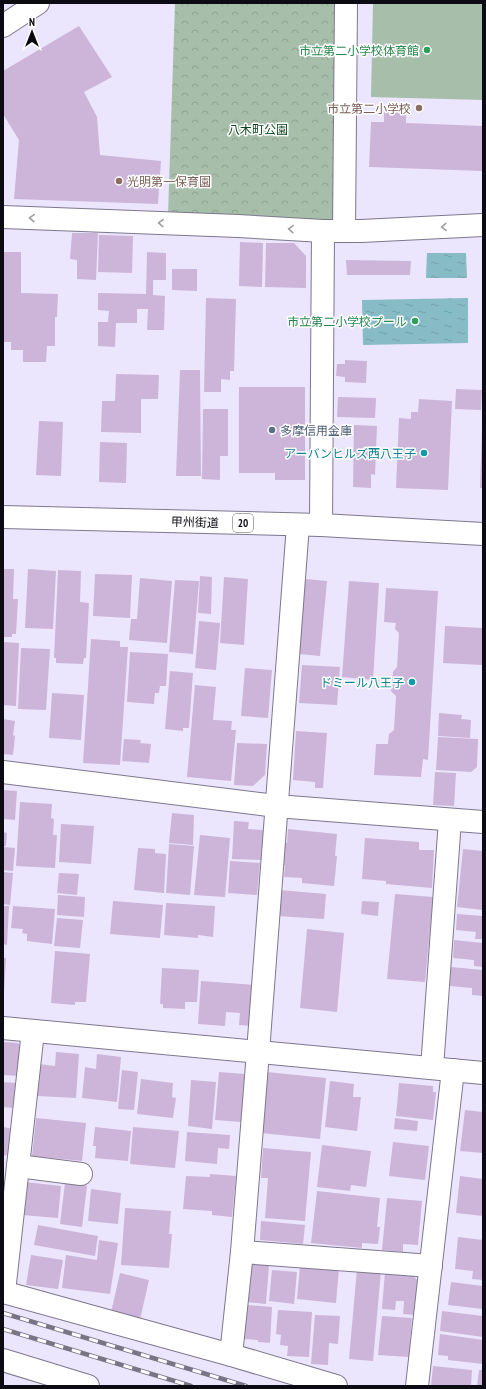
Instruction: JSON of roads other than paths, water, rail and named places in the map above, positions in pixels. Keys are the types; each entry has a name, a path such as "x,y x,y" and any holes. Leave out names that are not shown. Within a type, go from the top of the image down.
{"main road":[{"path":"3,26 38,3"},
{"path":"321,525 346,3"},
{"path":"3,217 334,231 361,231 483,224"},
{"name":"甲州街道","path":"3,517 321,525 483,534"},
{"path":"231,1355 242,1252 298,525"},
{"path":"3,772 276,806 483,822"},
{"path":"432,1068 450,820"},
{"path":"3,1028 483,1073"},
{"path":"33,1031 4,1292 231,1355 336,1386"},
{"path":"417,1386 453,1070"},
{"path":"18,1166 81,1174"},
{"path":"242,1252 431,1266"},
{"path":"3,1360 88,1386"}],"water":[{"path":"427,253 466,253 467,278 426,278"},
{"name":"市立第二小学校プール","path":"468,298 468,343 363,345 362,300"}],"railway":[{"path":"3,1313 246,1386"},
{"path":"3,1329 191,1386"}],"place":[{"name":"市立第二小学校体育館","path":"427,50"},
{"name":"市立第二小学校","path":"419,108"},
{"name":"光明第一保育園","path":"119,181"},
{"name":"市立第二小学校プール","path":"415,321"},
{"name":"多摩信用金庫","path":"272,430"},
{"name":"アーバンヒルズ西八王子","path":"424,453"},
{"name":"ドミール八王子","path":"412,682"}],"park label":[{"name":"八木町公園","path":"258,129"}]}
